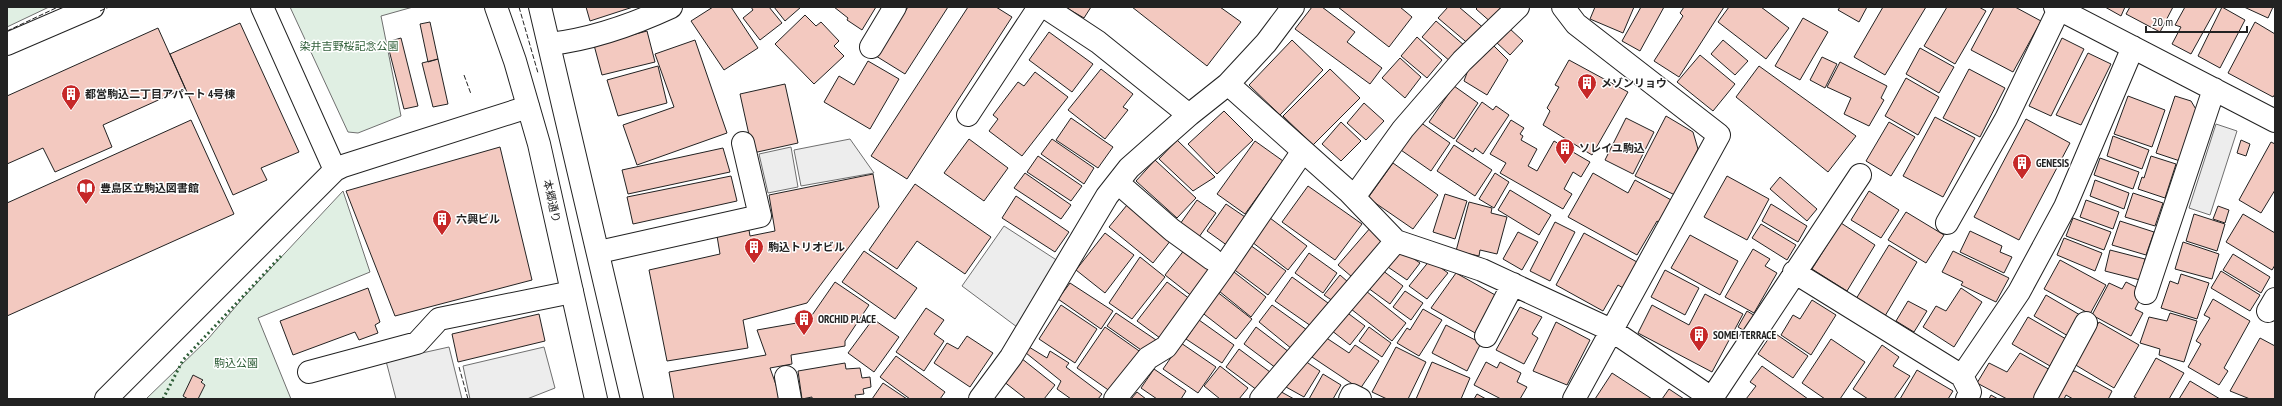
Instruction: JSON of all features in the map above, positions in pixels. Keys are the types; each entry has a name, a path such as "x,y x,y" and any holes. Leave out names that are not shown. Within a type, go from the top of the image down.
{"street":[{"path":"7,44 93,7"},
{"path":"262,7 335,170"},
{"name":"本郷通り","path":"496,7 539,144 596,399"},
{"path":"540,7 599,252 632,399"},
{"path":"550,44 579,40 620,28 671,7"},
{"path":"871,47 895,7"},
{"path":"968,115 1039,7"},
{"path":"1045,7 1098,42 1189,115"},
{"path":"980,399 1011,357 1107,196 1129,168 1189,115 1228,84 1266,43 1293,7"},
{"path":"1354,197 1403,129 1462,61 1518,7"},
{"path":"1563,7 1576,24 1719,135 1574,399"},
{"path":"1947,223 2006,119 2057,8 2275,121"},
{"path":"1962,376 2019,292 2065,207 2134,47"},
{"path":"1228,84 1354,197 1396,241 1482,270 1611,330 1713,398 1794,272 1860,175"},
{"path":"2146,293 2214,90"},
{"path":"106,399 335,170 343,166 528,107"},
{"path":"599,252 760,216 743,143"},
{"path":"1115,399 1148,358 1166,347 1303,151"},
{"path":"1118,183 1172,230 1212,259"},
{"path":"1261,399 1396,241"},
{"path":"1794,272 1962,376 1970,392 1967,399"},
{"path":"1486,336 1513,284"},
{"path":"309,372 417,343 439,319 572,292"},
{"path":"2045,399 2086,323"},
{"path":"786,377 790,399"},
{"path":"1350,399 1352,395 1360,399"}],"green space":[{"path":"7,7 49,7 7,27"},
{"name":"染井吉野桜記念公園","path":"290,7 413,7 381,16 401,116 358,133 348,132"},
{"name":"駒込公園","path":"343,191 370,272 258,318 291,399 146,399 208,339 243,298"}],"shaded area":[{"path":"2216,124 2237,131 2210,215 2189,208"},
{"path":"850,139 874,173 801,186 794,150"},
{"path":"791,147 798,187 768,193 759,154"},
{"path":"1004,226 1058,261 1017,327 962,286"},
{"path":"449,347 462,399 396,399 386,361"},
{"path":"544,347 555,388 527,399 470,399 463,366"}],"building":[{"path":"586,7 633,7 590,21"},
{"path":"713,7 731,7 758,48 724,70 691,21"},
{"path":"751,7 769,7 782,23 760,40 743,18 753,10"},
{"path":"774,7 801,7 785,21"},
{"path":"834,7 876,7 862,30 847,20 848,18"},
{"path":"908,7 948,7 905,74 876,56"},
{"path":"968,7 996,7 1012,17 907,179 871,156"},
{"path":"1065,7 1091,7 1084,18"},
{"path":"1132,7 1220,7 1241,22 1207,66"},
{"path":"1312,7 1322,7 1355,32 1347,42 1382,68 1370,84 1295,29"},
{"path":"1338,7 1400,7 1412,17 1389,47"},
{"path":"1448,7 1459,7 1486,30 1471,46 1438,18"},
{"path":"1478,7 1509,7 1493,24 1476,9"},
{"path":"1595,7 1634,7 1623,33 1590,19"},
{"path":"1641,7 1664,7 1640,51 1622,41"},
{"path":"1684,7 1724,7 1679,77 1654,61 1683,16 1680,13"},
{"path":"1729,7 1761,7 1789,28 1766,59 1718,22"},
{"path":"1840,7 1867,7 1859,22 1838,10"},
{"path":"1883,7 1926,7 1885,75 1854,57"},
{"path":"1947,7 1979,7 1986,11 1955,64 1924,46"},
{"path":"1994,7 2015,7 2041,21 2013,72 1971,50"},
{"path":"2105,7 2125,7 2121,16"},
{"path":"2130,7 2173,7 2160,32 2126,14"},
{"path":"2185,7 2217,7 2191,54 2172,44 2181,27 2175,25"},
{"path":"2222,7 2245,20 2220,68 2198,56"},
{"path":"2244,7 2273,7 2268,18"},
{"path":"805,15 816,26 821,22 839,41 834,46 844,56 814,84 775,44"},
{"path":"1803,18 1828,32 1800,80 1775,66"},
{"path":"1436,21 1465,46 1451,62 1422,37"},
{"path":"430,22 438,59 428,62 420,24"},
{"path":"2255,22 2275,34 2275,94 2273,97 2228,73"},
{"path":"240,23 299,152 261,168 267,180 233,195 170,54"},
{"name":"都営駒込二丁目アパート 4号棟","path":"158,28 185,88 103,125 112,147 55,172 43,148 7,164 7,96"},
{"path":"1509,28 1523,41 1510,55 1496,42"},
{"path":"647,31 655,62 602,75 594,45"},
{"path":"1049,32 1093,64 1072,92 1029,60"},
{"path":"1417,37 1442,60 1427,78 1401,56"},
{"path":"401,38 418,106 404,109 387,42"},
{"path":"2062,38 2084,49 2051,116 2029,106"},
{"path":"695,40 727,133 637,165 623,125 674,107 655,54"},
{"path":"1292,40 1323,70 1280,115 1249,85"},
{"path":"1723,40 1748,61 1735,75 1711,54"},
{"path":"1493,45 1508,60 1487,95 1464,81 1468,70"},
{"path":"1920,48 1954,67 1939,93 1906,74"},
{"path":"2088,53 2111,64 2081,125 2056,115"},
{"path":"1700,55 1735,84 1713,111 1677,82"},
{"path":"1822,57 1837,64 1825,88 1810,80"},
{"path":"1400,58 1421,77 1405,98 1382,78"},
{"path":"438,59 448,104 433,107 422,63"},
{"name":"メゾンリョウ","path":"1569,60 1628,92 1592,155 1543,125 1550,111 1547,108 1559,87 1555,85"},
{"path":"868,61 899,79 870,129 824,102 839,76 854,85"},
{"path":"1840,62 1887,86 1881,98 1884,100 1869,126 1844,114 1851,98 1827,87"},
{"path":"658,66 667,103 618,116 607,80"},
{"path":"1759,66 1856,136 1828,172 1736,97"},
{"path":"1101,69 1133,94 1123,107 1128,110 1105,139 1068,110"},
{"path":"1330,69 1360,98 1313,145 1283,116"},
{"path":"1969,69 2005,88 1980,137 1943,118"},
{"path":"1035,72 1068,97 1022,156 989,131 998,119 993,115 1018,82 1024,86"},
{"path":"1906,78 1939,97 1918,135 1885,116"},
{"path":"785,84 798,143 753,153 740,94"},
{"path":"1454,86 1478,103 1454,139 1429,122"},
{"path":"2128,96 2165,110 2152,147 2114,134"},
{"path":"2175,96 2191,101 2197,111 2180,161 2156,153"},
{"path":"1482,102 1493,110 1496,106 1509,115 1483,154 1475,148 1473,152 1456,141"},
{"path":"1364,103 1384,121 1366,140 1347,123"},
{"path":"1224,111 1253,140 1217,174 1188,144"},
{"path":"1666,116 1693,132 1698,149 1675,195 1635,176"},
{"path":"1935,117 1975,138 1943,197 1903,176"},
{"path":"1071,118 1113,147 1098,168 1056,140"},
{"path":"1626,118 1654,132 1633,174 1605,160"},
{"name":"GENESIS","path":"2026,119 2070,143 2019,240 1974,217"},
{"path":"191,120 234,214 7,316 7,203"},
{"path":"1417,120 1450,143 1431,171 1398,148"},
{"name":"ソレイユ駒込","path":"1511,120 1524,128 1520,134 1523,136 1521,140 1537,149 1528,166 1537,171 1554,141 1590,162 1581,177 1573,172 1564,189 1572,194 1563,209 1500,173 1506,163 1490,154"},
{"path":"1341,122 1361,141 1341,161 1322,144"},
{"path":"1889,122 1915,137 1891,176 1866,161"},
{"path":"2113,136 2149,150 2142,169 2107,156"},
{"path":"969,139 1008,168 984,201 944,173"},
{"path":"1052,139 1094,168 1084,184 1041,154"},
{"path":"1177,140 1215,177 1193,191 1159,159"},
{"path":"2241,140 2250,144 2246,156 2237,153"},
{"path":"1255,141 1283,161 1245,214 1217,194"},
{"path":"2271,142 2275,144 2275,190 2261,213 2239,200"},
{"path":"1454,145 1492,170 1475,196 1437,171"},
{"name":"六興ビル","path":"500,147 532,280 395,316 346,191"},
{"path":"723,148 730,172 628,194 622,170"},
{"path":"1038,156 1082,186 1071,201 1027,172"},
{"path":"2151,156 2176,164 2165,198 2138,189 2142,177 2144,178"},
{"path":"2100,158 2139,172 2133,189 2094,175"},
{"path":"1155,160 1196,198 1177,218 1136,181"},
{"path":"1393,163 1438,195 1413,229 1368,198"},
{"path":"1025,173 1071,205 1061,219 1014,188"},
{"path":"1495,173 1509,182 1494,208 1479,199"},
{"path":"1593,173 1628,193 1635,180 1673,201 1660,223 1657,221 1637,255 1568,217"},
{"name":"駒込トリオビル","path":"873,174 879,207 807,303 743,320 748,348 667,361 649,270 720,254 717,236 749,230 750,236 775,231 769,195"},
{"path":"731,176 737,201 633,224 627,197"},
{"path":"1727,176 1769,199 1747,240 1704,217"},
{"path":"1780,177 1817,209 1807,221 1770,189"},
{"path":"2095,180 2129,193 2124,209 2090,196"},
{"path":"915,184 991,237 965,274 917,241 897,269 869,250"},
{"path":"1308,186 1362,224 1335,260 1282,222"},
{"path":"1510,190 1551,215 1539,235 1498,210"},
{"path":"1869,191 1899,210 1881,238 1851,220"},
{"path":"2133,193 2163,203 2155,226 2125,217"},
{"path":"1445,194 1467,201 1455,239 1433,232"},
{"path":"1016,196 1069,232 1055,252 1002,218"},
{"path":"1197,200 1216,213 1199,237 1180,224"},
{"path":"2086,200 2119,212 2113,229 2080,217"},
{"path":"1469,202 1492,208 1491,213 1507,217 1497,254 1480,250 1479,256 1456,251"},
{"path":"1226,204 1248,219 1228,246 1207,231"},
{"path":"1771,204 1807,226 1798,242 1762,221"},
{"path":"1127,205 1171,240 1153,263 1109,227"},
{"path":"2218,206 2229,210 2225,223 2213,219"},
{"path":"1906,212 1944,235 1926,263 1888,240"},
{"path":"2194,214 2225,224 2217,251 2186,241"},
{"path":"2243,214 2275,233 2275,265 2272,270 2226,242"},
{"path":"1270,218 1307,246 1288,270 1252,242"},
{"path":"2073,218 2111,232 2104,250 2066,236"},
{"path":"2120,221 2154,232 2146,255 2112,245"},
{"path":"1555,222 1575,232 1550,281 1530,271"},
{"path":"1841,223 1875,245 1847,291 1812,269"},
{"path":"1761,224 1796,245 1787,260 1752,238"},
{"path":"1371,227 1385,239 1352,277 1338,265"},
{"path":"1970,231 2002,246 2000,252 2012,257 2004,273 1960,252"},
{"path":"1518,232 1538,242 1522,270 1503,259"},
{"path":"1105,233 1134,255 1105,293 1076,270"},
{"path":"1584,233 1637,262 1623,288 1618,285 1603,311 1556,285"},
{"path":"1690,235 1738,261 1720,295 1671,268"},
{"path":"2064,238 2102,253 2095,271 2057,255"},
{"path":"2183,242 2219,254 2212,279 2175,269"},
{"path":"1250,245 1286,271 1268,295 1232,268"},
{"path":"1889,245 1917,262 1885,316 1856,299"},
{"path":"1185,249 1213,270 1193,297 1165,275"},
{"path":"1399,249 1420,263 1407,280 1385,265"},
{"path":"1753,249 1770,259 1765,266 1777,273 1754,313 1725,297"},
{"path":"2110,250 2145,259 2140,280 2105,271"},
{"path":"864,251 917,288 895,319 842,282"},
{"path":"1953,251 2009,278 1996,302 1961,285 1963,282 1942,272"},
{"path":"1309,253 1337,273 1323,293 1295,273"},
{"path":"2233,254 2270,277 2261,293 2223,270"},
{"path":"1140,257 1165,277 1132,319 1109,303"},
{"path":"1430,260 1448,273 1427,299 1409,286"},
{"path":"2060,260 2106,285 2090,314 2044,289"},
{"path":"1382,270 1403,286 1390,304 1368,288"},
{"path":"1665,270 1699,288 1685,315 1651,297"},
{"path":"2221,271 2260,295 2250,311 2211,288"},
{"path":"1234,272 1266,297 1251,317 1219,291"},
{"path":"1456,273 1497,296 1477,334 1431,308"},
{"path":"2181,274 2209,283 2197,319 2161,308 2170,281 2178,284"},
{"path":"1340,275 1348,282 1333,301 1324,295"},
{"path":"1292,277 1328,303 1311,326 1275,301"},
{"name":"ORCHID PLACE","path":"835,282 869,305 845,341 845,346 791,355 792,364 770,368 781,399 674,399 669,372 766,355 757,330 808,321"},
{"path":"1167,282 1194,302 1164,341 1137,321"},
{"path":"2126,282 2144,291 2135,309 2143,313 2131,336 2092,315 2109,283 2122,289"},
{"path":"1070,283 1113,311 1101,329 1058,299"},
{"path":"368,288 380,322 375,325 378,333 359,340 355,332 293,355 280,321"},
{"path":"1961,288 1982,302 1954,347 1923,327 1936,306 1946,311"},
{"path":"1216,291 1252,319 1236,339 1200,311"},
{"path":"1366,291 1406,323 1392,341 1351,309"},
{"path":"1405,291 1423,303 1411,320 1393,307"},
{"name":"SOMEI TERRACE","path":"1705,294 1743,314 1712,372 1638,333 1652,305 1689,325"},
{"path":"2046,295 2080,315 2068,336 2034,316"},
{"path":"2213,299 2250,321 2224,368 2228,371 2219,385 2188,367 2201,344 2196,341 2210,318 2204,315"},
{"path":"1812,300 1836,315 1811,355 1781,335 1793,315 1800,319"},
{"path":"1908,301 1927,311 1914,332 1896,321"},
{"path":"1061,305 1097,329 1075,363 1039,339"},
{"path":"1272,305 1307,330 1292,349 1259,322"},
{"path":"1520,307 1542,317 1532,334 1538,338 1524,364 1496,350"},
{"path":"926,308 944,320 934,334 944,341 924,371 896,352"},
{"path":"1423,309 1442,320 1419,356 1397,343 1407,328 1410,330"},
{"path":"1345,311 1365,326 1350,345 1331,330"},
{"path":"1747,311 1757,317 1748,333 1738,327"},
{"path":"1116,313 1162,344 1144,352 1107,326"},
{"path":"2170,313 2197,321 2184,362 2159,355 2160,349 2140,343 2149,317 2167,321"},
{"path":"539,314 545,341 458,362 452,334"},
{"path":"2028,317 2066,339 2050,366 2012,344"},
{"path":"873,319 899,337 874,372 848,353"},
{"path":"1199,320 1234,345 1222,363 1186,339"},
{"path":"1556,322 1590,340 1567,385 1533,371"},
{"path":"2099,322 2139,345 2114,388 2074,364"},
{"path":"1446,325 1481,343 1467,371 1432,353"},
{"path":"1105,327 1142,353 1114,394 1077,368"},
{"path":"1256,327 1289,352 1276,368 1244,344"},
{"path":"1369,327 1391,343 1382,357 1359,341"},
{"path":"1773,332 1808,356 1793,378 1758,354"},
{"path":"967,336 993,353 970,387 934,363 947,343 958,349"},
{"path":"1325,337 1349,353 1355,345 1379,361 1360,389 1312,357"},
{"path":"2260,338 2275,346 2275,399 2250,399 2230,391"},
{"path":"1831,339 1865,362 1840,399 1825,399 1802,383"},
{"path":"1181,343 1216,367 1198,393 1163,369"},
{"path":"1882,345 1899,357 1893,366 1910,376 1894,399 1868,399 1853,389"},
{"path":"1029,347 1047,358 1050,351 1069,363 1066,367 1102,394 1098,399 1071,399 1057,389 1061,381 1026,353"},
{"path":"1396,347 1426,362 1408,399 1387,399 1372,392"},
{"path":"1239,349 1270,372 1257,390 1226,367"},
{"path":"2020,353 2052,371 2036,399 2007,399 1977,383 1989,363 2007,372"},
{"path":"896,356 945,392 940,399 910,399 880,377"},
{"path":"1021,358 1055,385 1044,399 1026,399 1003,381"},
{"path":"2156,358 2184,373 2169,399 2138,399 2134,397"},
{"path":"1302,359 1320,371 1304,397 1286,387"},
{"path":"1432,362 1470,378 1461,399 1416,399"},
{"path":"1486,362 1497,368 1500,362 1521,373 1517,382 1527,387 1520,399 1501,399 1474,385"},
{"path":"845,363 846,369 860,368 862,378 870,377 871,387 863,389 864,394 855,395 856,399 812,399 812,397 802,399 798,371"},
{"path":"1220,366 1248,388 1239,399 1220,399 1204,386"},
{"path":"1762,366 1808,399 1746,399 1756,386 1750,382"},
{"path":"1154,369 1186,391 1181,399 1157,399 1141,388"},
{"path":"1917,370 1953,391 1948,399 1900,399"},
{"path":"2075,371 2112,391 2108,399 2073,399 2066,395 2064,399 2052,399 2067,373"},
{"path":"1612,373 1652,399 1595,399"},
{"path":"1323,374 1341,385 1333,399 1309,399"},
{"path":"193,375 203,380 201,382 205,385 198,399 188,399 183,396"},
{"path":"2190,381 2220,399 2179,399"},
{"path":"883,383 907,399 872,399"},
{"path":"1276,389 1294,399 1270,399"},
{"path":"1669,389 1684,399 1662,399"},
{"path":"1137,392 1146,399 1131,399"},
{"path":"1477,394 1486,399 1474,399"},
{"path":"1991,395 1998,399 1989,399"}],"hedge":[{"path":"163,399 183,360 281,256"}],"fence":[{"path":"7,31 58,7"},
{"path":"100,11 109,7"},
{"path":"519,7 538,73"},
{"path":"464,75 471,94"},
{"path":"459,367 468,399"}],"place":[{"name":"メゾンリョウ","path":"1587,100"},
{"name":"都営駒込二丁目アパート 4号棟","path":"71,111"},
{"name":"ソレイユ駒込","path":"1565,165"},
{"name":"GENESIS","path":"2022,180"},
{"name":"豊島区立駒込図書館","path":"86,205"},
{"name":"六興ビル","path":"442,236"},
{"name":"駒込トリオビル","path":"754,264"},
{"name":"ORCHID PLACE","path":"804,336"},
{"name":"SOMEI TERRACE","path":"1699,352"}]}
